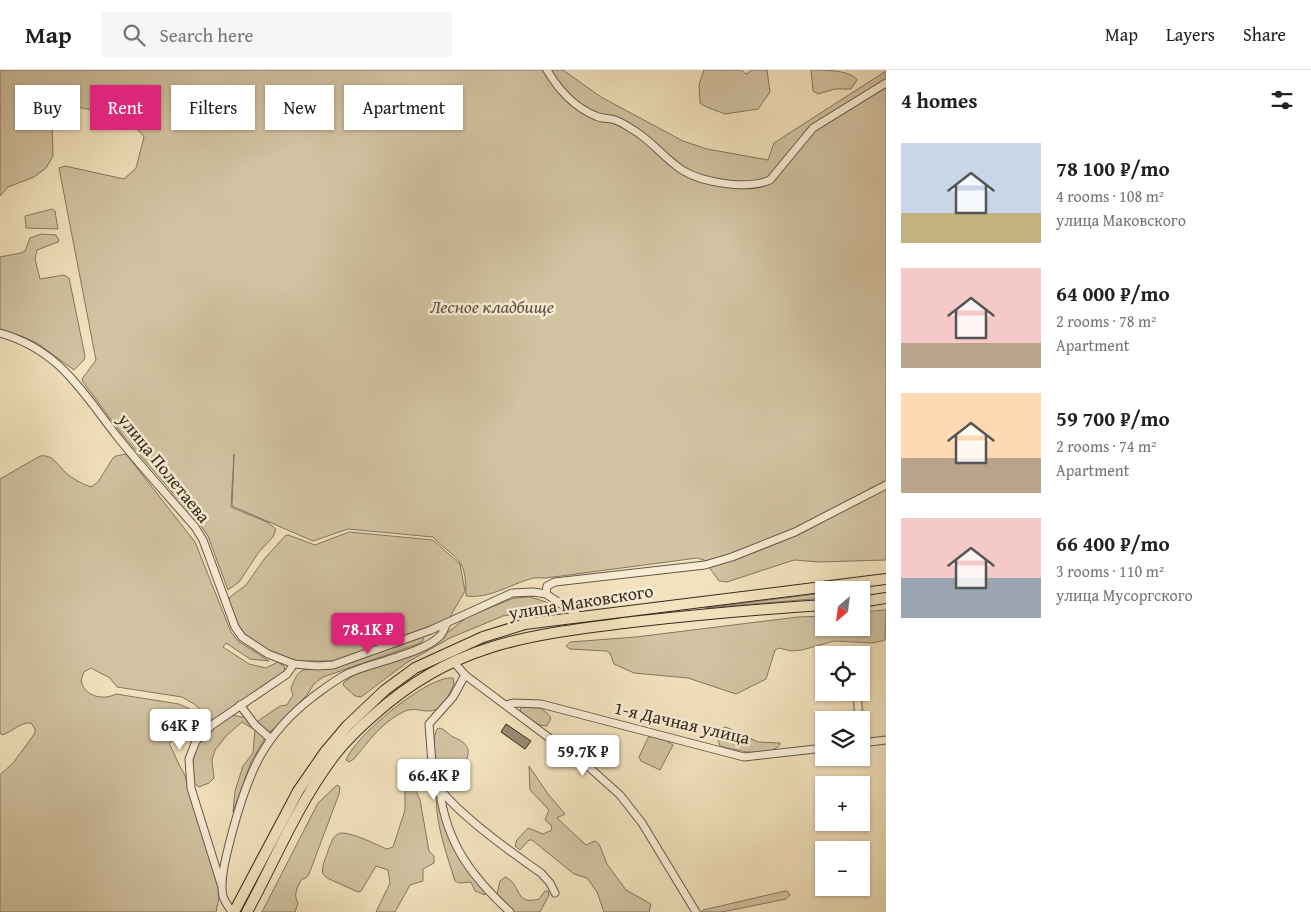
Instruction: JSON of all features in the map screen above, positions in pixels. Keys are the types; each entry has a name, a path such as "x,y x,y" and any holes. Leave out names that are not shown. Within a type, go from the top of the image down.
{"highway":[{"name":"улица Маковского","path":"869,581 882,579"},
{"path":"882,579 874,585 874,590 883,598"},
{"name":"улица Маковского","path":"233,912 303,783 324,752 347,726 385,690 415,668 483,637 525,624 815,588"},
{"path":"870,600 883,598"},
{"name":"улица Маковского","path":"247,912 307,798 332,759 352,736 390,700 418,679 453,661 491,646 530,636 683,616 815,606"}],"street":[{"path":"547,70 563,92 576,105 596,116 615,120 632,129 682,170 709,180 738,184 760,184 770,180 812,128 886,83"},
{"name":"улица Полетаева","path":"0,334 34,346 71,375 121,441 195,527 203,540 235,627 242,637 259,650 294,664"},
{"path":"546,594 547,586 555,582 705,566 795,532 886,485"},
{"path":"233,912 223,898 221,885 191,788 189,759 196,741 212,726 287,674 294,664 333,665 447,623 512,593 533,592 546,594 581,617"},
{"path":"221,885 246,783 255,764 271,739 294,712 332,683 349,673 421,648 440,636 447,623"},
{"path":"453,661 465,675 591,769 620,795 642,823 696,912"},
{"path":"465,675 453,696 429,724 433,777 440,792 449,831 459,853 486,888 510,912"},
{"name":"1-я Дачная улица","path":"506,705 513,703 541,704 744,757 815,749"},
{"path":"240,705 255,725 271,739"},
{"path":"870,741 886,740"},
{"path":"440,792 506,847 541,873 550,883 555,893"}],"green space":[{"name":"Лесное кладбище","path":"0,70 563,70 601,97 683,141 707,149 768,160 774,143 886,71 886,560 819,562 794,560 727,582 719,581 704,560 697,558 534,578 491,594 466,596 466,583 462,566 433,537 348,529 313,541 232,506 234,454 231,507 267,522 276,529 273,537 259,552 239,582 228,590 208,536 199,523 125,438 82,379 96,360 59,168 65,166 124,179 136,168 144,137 137,130 161,130 161,85 90,85 90,110 80,108 80,85 15,85 15,130 52,130 53,156 46,168 34,177 8,187 0,196"},
{"path":"704,70 741,70 746,74 752,70 767,70 770,92 758,109 725,114 700,103 699,85"},
{"path":"811,70 844,72 857,80 851,89 835,89 818,94 813,91"},
{"path":"52,209 55,211 58,229 26,228 25,216"},
{"path":"41,234 56,235 59,240 37,250 35,259 40,279 64,275 69,278 85,356 84,360 74,370 37,343 0,330 0,257 25,251 30,238"},
{"path":"126,454 195,542 231,632 238,641 269,661 250,659 226,643 223,647 249,664 266,668 278,662 284,666 285,671 213,720 194,704 182,697 117,687 110,678 91,668 84,672 81,680 85,690 94,696 105,697 116,694 179,704 190,709 206,724 192,738 178,737 169,743 185,775 218,886 219,898 216,912 0,912 0,775 14,762 35,733 35,729 31,723 27,723 6,734 2,735 0,733 0,479 40,456 45,456 52,458 66,473 91,487 98,482 113,458"},
{"path":"349,532 433,540 460,564 465,591 447,622 334,661 295,661 266,649 245,634 238,624 229,600 230,597 246,585 265,558 285,536 288,535 315,545"},
{"path":"815,594 815,599 705,608"},
{"path":"530,597 546,602 555,608 503,616 450,638 406,663 361,697 355,696 343,685 344,682 354,675 431,646 467,617 514,598"},
{"path":"886,610 885,640 873,643 834,641 802,650 791,651 779,648 775,650 766,679 736,694 688,678 634,673 614,664 610,653 606,651 570,649 566,646 570,642 636,637 815,616 815,636 870,636 870,611"},
{"path":"422,637 424,639 421,643 323,677 314,684 307,695 270,732 257,724 258,721 280,706 287,705 293,695 291,688 299,672 316,669"},
{"path":"448,678 453,678 454,684 441,705 429,711 413,709 395,716 370,739 354,759 349,762 346,760 352,749 363,737 391,711 422,689"},
{"path":"523,707 540,708 547,713 551,718 547,726 539,725 521,712 520,709"},
{"path":"232,715 246,718 265,738 251,762 233,812 235,791 243,766 253,753 255,730 242,722 227,735 215,750 212,760 214,778 209,783 199,787 194,783 193,765 198,745 214,728"},
{"path":"726,727 758,742 780,743 780,745 767,752 759,753 720,746 718,740 723,728"},
{"path":"440,728 462,742 467,747 468,753 466,760 448,787 443,785 439,779 434,762 435,735 437,729"},
{"path":"651,736 673,745 660,770 641,761 639,757 648,738"},
{"path":"529,766 548,794 565,814 557,818 586,845 595,841 599,844 607,864 626,890 651,904 649,912 604,912 597,892 587,878 574,874 532,840 529,840 520,850 515,846 517,840 528,828 543,834 552,830 551,825 545,820 549,810 530,790"},
{"path":"410,773 412,774 412,782 420,800 429,851 434,856 434,863 423,869 423,881 410,885 395,912 376,912 390,883 388,870 376,866 361,891 358,892 327,878 323,874 323,865 332,841 338,834 354,835 387,849 393,847 405,810 405,790"},
{"path":"337,785 340,787 339,794 309,874 306,878 302,879 297,888 296,897 298,903 295,912 262,912 318,803"},
{"path":"436,795 454,848 460,860 485,892 485,895 475,891 471,882 459,883 455,881 440,828"},
{"path":"505,877 514,884 526,900 539,899 545,891 548,891 549,895 540,912 513,912 497,895 500,881"},
{"path":"785,891 790,895 786,899 722,912 701,912 703,910"}],"building":[{"path":"506,724 531,741 525,749 501,732"}]}
